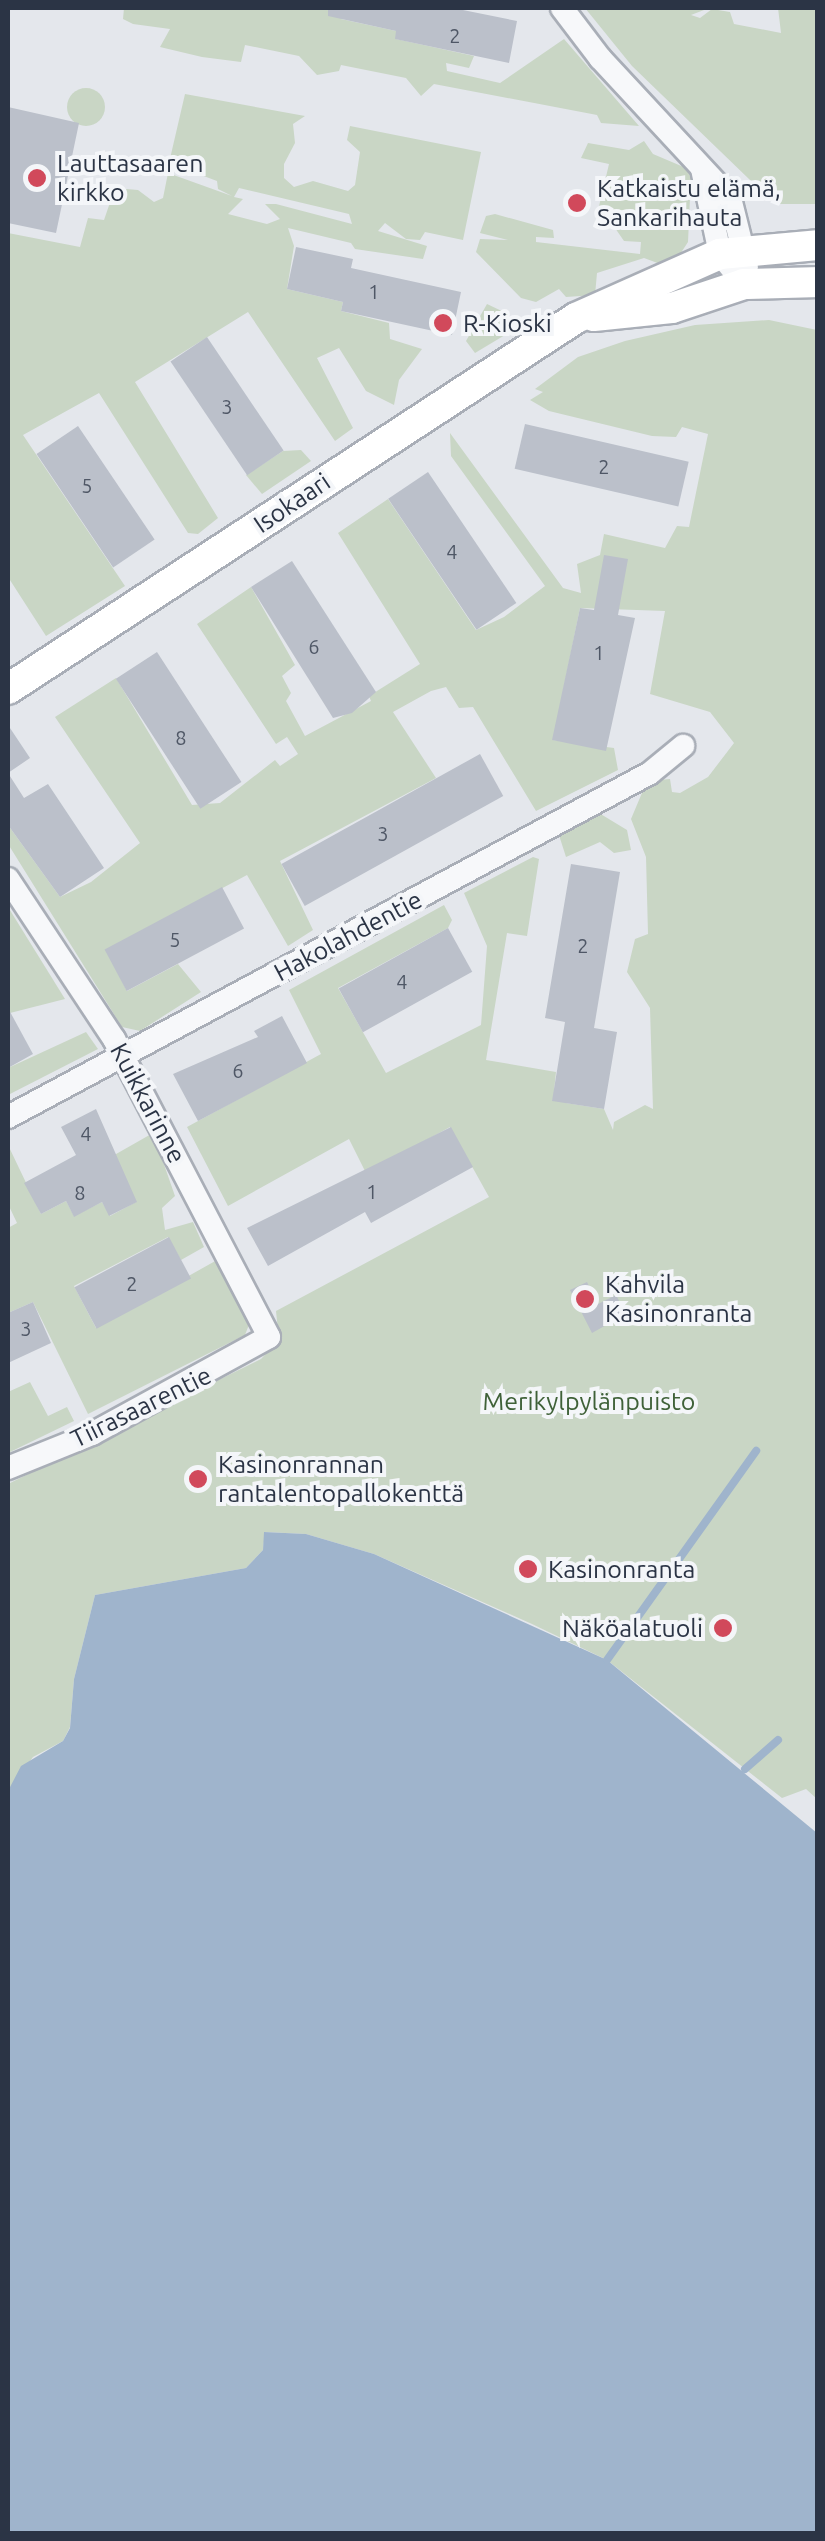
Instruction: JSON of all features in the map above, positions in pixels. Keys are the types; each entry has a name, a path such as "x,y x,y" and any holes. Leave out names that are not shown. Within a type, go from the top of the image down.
{"street":[{"path":"562,8 600,58 730,198 733,251 744,284"},
{"name":"Isokaari","path":"8,689 576,318 733,251 818,244"},
{"name":"Isokaari","path":"576,318 672,308 744,284 818,282"},
{"name":"Hakolahdentie","path":"8,1117 650,773 683,746"},
{"name":"Kuikkarinne","path":"8,879 123,1055 269,1338"},
{"name":"Tiirasaarentie","path":"8,1468 92,1434 269,1338"}],"green space":[{"path":"124,8 343,8 341,19 396,31 396,39 474,56 469,68 446,63 447,71 500,83 564,39 639,126 601,123 597,115 434,84 421,96 406,78 341,65 339,71 317,75 299,56 245,45 241,62 202,57 160,47 170,29 133,24 123,19"},
{"path":"585,8 691,8 704,10 691,15 700,18 712,9 730,12 734,24 781,33 778,8 817,8 817,204 775,204 632,66"},
{"path":"86,88 99,94 105,107 99,120 86,126 73,120 67,107 73,94"},
{"path":"185,94 305,116 293,124 295,143 284,164 284,178 294,187 313,181 348,191 355,185 360,152 347,140 350,126 481,152 463,240 425,232 420,240 406,239 385,223 378,231 427,246 423,259 355,249 351,243 288,228 294,246 287,289 343,302 341,311 389,323 390,339 422,349 399,380 394,405 366,391 339,348 317,358 353,428 335,441 248,312 135,382 218,518 198,534 188,533 99,393 23,435 125,586 46,636 8,577 8,233 80,247 88,218 104,220 115,188 138,190 154,202 163,198 168,173 232,196 218,189 217,181 169,163","holes":["239,188 349,214 352,224 276,204 265,204 280,219 267,224 228,214 243,199 234,197"]},
{"path":"644,141 653,154 686,168 700,195 690,198 688,242 671,268 644,258 597,273 595,295 566,297 559,289 536,302 521,298 476,252 480,239 508,240 480,233 486,216 495,214 553,230 554,238 536,237 536,242 640,254 641,242 624,241 615,228 595,223 609,164 581,158 588,143 629,150"},
{"path":"487,304 508,314 510,332 475,353 466,341"},
{"name":"Merikylpylänpuisto","path":"769,320 817,330 817,1799 806,1789 782,1798 607,1660 374,1554 306,1534 265,1532 263,1550 246,1568 95,1595 74,1679 70,1727 63,1741 33,1757 8,1791 8,1484 261,1359 279,1340 276,1311 489,1197 450,1127 366,1173 349,1139 228,1206 187,1127 321,1054 289,990 444,905 452,920 448,928 338,988 386,1073 481,1025 487,946 464,893 533,857 539,859 527,936 507,933 486,1060 556,1072 554,1091 566,1103 604,1109 613,1130 614,1122 645,1105 653,1109 650,1008 627,972 635,939 648,934 646,857 631,819 647,781 670,779 672,792 680,793 708,777 734,743 710,712 650,694 665,611 580,608 553,740 614,748 618,770 536,811 473,707 459,708 446,687 431,691 393,712 436,778 280,861 313,930 288,946 247,875 106,950 127,991 178,964 201,992 140,1031 122,1027 8,844 8,825 60,897 91,882 140,843 55,717 116,678 192,805 220,803 275,760 280,766 298,754 287,737 276,744 197,624 251,587 295,665 282,676 291,693 286,701 305,736 371,701 369,696 420,664 338,533 388,499 476,630 504,617 545,586 451,456 450,433 563,588 581,593 577,564 600,555 604,534 665,548 677,526 689,527 708,434 682,427 676,437 652,436 549,411 530,400 543,392 535,389 578,357 625,341 695,325"},
{"path":"301,450 311,461 262,494 246,475 283,451"},
{"path":"594,810 627,830 631,850 614,853 600,842 566,857 558,832"},
{"path":"8,907 65,999 10,1013"},
{"path":"86,1032 98,1049 8,1095 8,1068"},
{"path":"153,1133 175,1196 162,1208 165,1230 193,1222 204,1247 181,1260 168,1237 74,1286 96,1328 217,1260 250,1322 245,1335 88,1414 33,1302 8,1313 8,1228 17,1223 8,1204 8,1145 41,1214 66,1201 74,1216 102,1202 110,1216 136,1202 88,1170"},
{"path":"30,1382 48,1416 67,1407 74,1421 8,1453 8,1392"}],"water":[{"path":"264,1532 306,1534 374,1554 607,1660 817,1833 817,2533 8,2533 8,1791 21,1766 63,1741 70,1728 74,1679 95,1595 246,1568 263,1550"}],"building":[{"path":"328,8 453,8 517,21 509,63 395,39 396,31 328,16"},
{"name":"Lauttasaaren kirkko","path":"8,107 79,123 56,233 8,223"},
{"path":"296,247 353,259 351,268 461,292 452,335 341,311 343,302 287,289"},
{"path":"207,337 284,451 247,475 171,362"},
{"path":"525,424 689,462 678,507 515,469"},
{"path":"78,426 155,540 113,568 37,454"},
{"path":"428,472 516,603 477,630 388,499"},
{"path":"604,555 628,559 618,615 635,618 606,751 552,740 580,608 594,610"},
{"path":"292,561 376,692 352,713 333,718 251,587"},
{"path":"157,652 241,782 200,809 116,679"},
{"path":"8,725 30,758 8,773"},
{"path":"480,754 503,796 305,906 281,864"},
{"path":"8,773 24,798 48,784 104,868 60,897 8,825"},
{"path":"571,864 620,872 594,1028 617,1032 604,1109 552,1101 565,1022 545,1018"},
{"path":"222,887 244,928 127,991 105,949"},
{"path":"448,928 472,972 363,1032 339,989"},
{"path":"8,1008 33,1054 8,1068"},
{"path":"282,1016 307,1063 198,1121 173,1074 258,1037 254,1031"},
{"path":"96,1109 137,1202 109,1216 102,1202 74,1217 66,1201 41,1214 24,1183 76,1155 61,1127"},
{"path":"451,1127 473,1167 371,1223 365,1212 268,1266 247,1228"},
{"path":"169,1237 191,1278 97,1329 75,1287"},
{"name":"Kahvila Kasinonranta","path":"587,1282 598,1304 616,1295 626,1314 592,1333 570,1290"},
{"path":"33,1302 51,1343 8,1363 8,1313"}],"waterway":[{"path":"607,1660 756,1451"},
{"path":"745,1769 778,1740"}],"place":[{"name":"Lauttasaaren kirkko","path":"37,178"},
{"name":"Katkaistu elämä, Sankarihauta","path":"577,203"},
{"name":"R-Kioski","path":"443,323"},
{"name":"Kahvila Kasinonranta","path":"585,1299"},
{"name":"Kasinonrannan rantalentopallokenttä","path":"198,1479"},
{"name":"Kasinonranta","path":"528,1569"},
{"name":"Näköalatuoli","path":"723,1628"}]}
